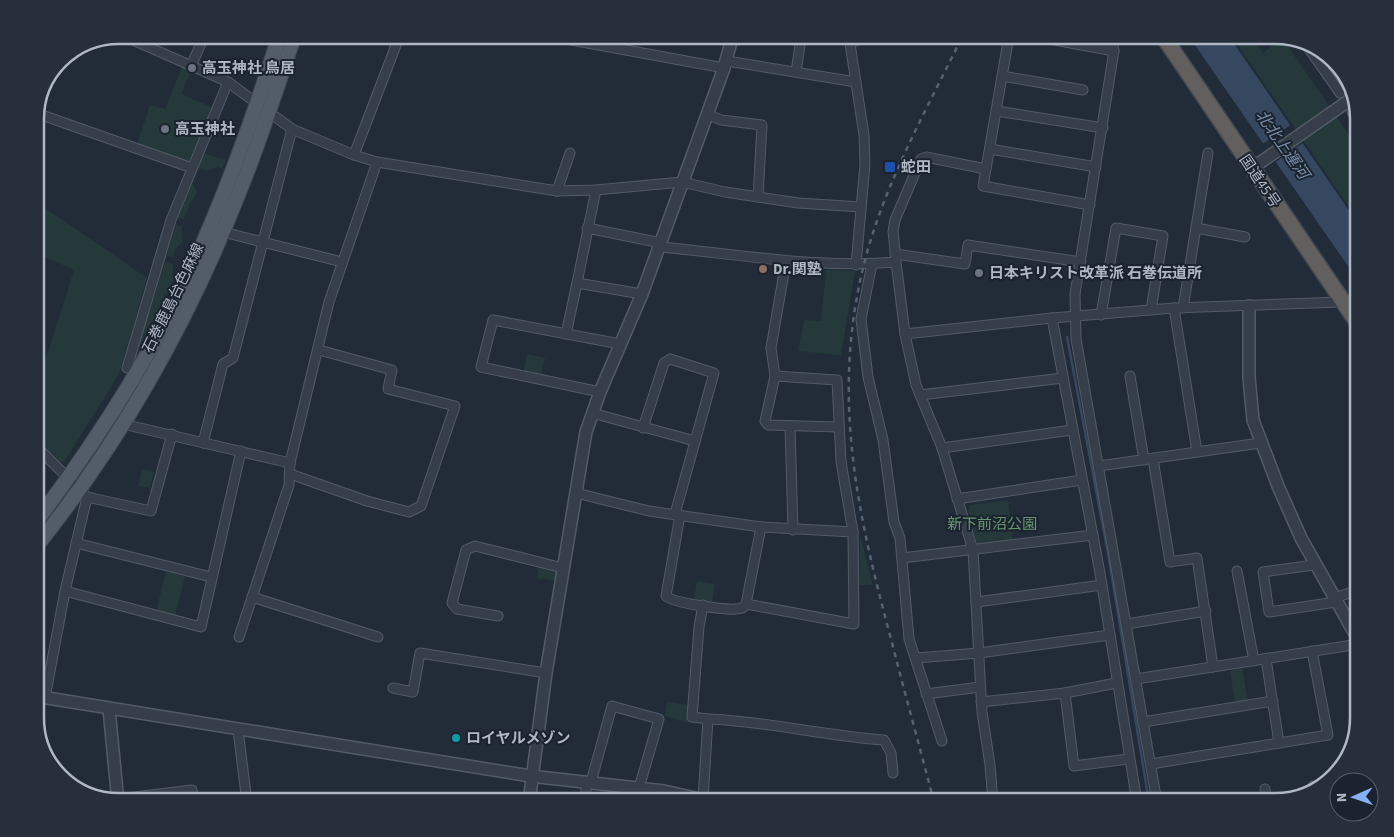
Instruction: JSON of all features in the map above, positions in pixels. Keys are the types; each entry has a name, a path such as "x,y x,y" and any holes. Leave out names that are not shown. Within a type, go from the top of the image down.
{"highway":[{"name":"国道45号","path":"1168,44 1350,314"}],"main road":[{"name":"石巻鹿島台色麻線","path":"44,538 83,493 174,335 224,232 263,108 277,44"},
{"name":"石巻鹿島台色麻線","path":"44,511 69,478 140,366 194,264 291,44"}],"street":[{"path":"142,44 192,64 228,82 292,129 354,155 377,162 557,191 596,190 682,182 725,192 798,203 861,207"},
{"path":"192,64 201,44"},
{"path":"354,155 396,44"},
{"path":"598,44 856,82"},
{"path":"529,793 579,465 592,412 642,294 725,64 730,44"},
{"path":"796,72 800,44"},
{"path":"851,44 865,164 856,265"},
{"path":"1008,44 983,186 1090,205"},
{"path":"1077,44 1114,51"},
{"path":"1113,44 1114,51 1103,128 1075,294 1076,339 1156,793"},
{"path":"1312,54 1340,93"},
{"path":"1002,76 1083,90"},
{"path":"126,368 165,238 228,82"},
{"path":"1252,169 1348,101"},
{"path":"996,111 1103,128"},
{"path":"707,114 721,120 762,125 758,197"},
{"path":"44,116 192,168"},
{"path":"203,443 223,364 233,358 292,129"},
{"path":"990,149 1096,166"},
{"path":"557,191 570,153"},
{"path":"1184,308 1208,154"},
{"path":"986,169 926,158 921,159 895,220 893,231 905,334 916,385 942,448 973,550 981,702 992,793"},
{"path":"239,638 284,501 290,474 290,463 330,302 377,162"},
{"path":"566,334 596,190"},
{"path":"587,228 660,245 786,260 856,265 872,264 895,258 965,264 968,246 1081,262"},
{"path":"1101,315 1116,228 1163,236 1151,310"},
{"path":"1196,228 1245,237"},
{"path":"224,232 342,262"},
{"path":"786,260 771,348 775,376 765,422 768,425 790,427 838,427"},
{"path":"872,264 862,310 863,338 868,377 882,440 902,558 909,639 942,740"},
{"path":"577,283 642,294"},
{"path":"905,334 1052,318 1174,308 1341,302"},
{"path":"1249,306 1250,410 1260,443 1288,511 1314,565 1350,625"},
{"path":"1174,308 1198,452"},
{"path":"1052,318 1102,585 1128,759 1135,793"},
{"path":"600,392 481,367 493,320 620,344"},
{"path":"290,474 367,501 409,512 420,506 455,406 388,389 392,370 319,350"},
{"path":"643,428 664,363 670,359 714,373 677,514 666,596 670,600 737,609 746,604 854,624 853,532 841,462 837,380 775,376"},
{"path":"1130,376 1170,562 1197,558 1213,667"},
{"path":"920,395 1063,378"},
{"path":"592,412 643,428 695,441"},
{"path":"123,424 290,463"},
{"path":"790,427 793,530"},
{"path":"942,448 1072,430"},
{"path":"44,454 83,493 151,511 172,434"},
{"path":"1099,466 1260,443"},
{"path":"65,591 201,627 241,451"},
{"path":"957,499 1082,480"},
{"path":"44,680 76,543 83,493"},
{"path":"576,493 650,511 761,527 853,532"},
{"path":"746,604 761,527"},
{"path":"902,558 1093,535"},
{"path":"76,543 211,577"},
{"path":"498,616 457,609 452,603 466,550 475,546 564,568"},
{"path":"1314,565 1263,572 1269,612 1335,600 1350,594"},
{"path":"1237,571 1254,661"},
{"path":"977,602 1102,585"},
{"path":"252,597 378,637"},
{"path":"703,605 699,627 692,717 780,725 808,732 884,740 891,754 893,773"},
{"path":"1127,624 1206,611"},
{"path":"916,658 979,653 1110,635"},
{"path":"1136,679 1312,651 1350,641"},
{"path":"1151,764 1328,735 1312,651"},
{"path":"393,688 413,692 420,653 546,673"},
{"path":"1266,659 1279,743"},
{"path":"981,702 1065,693 1116,683"},
{"path":"926,694 980,687"},
{"path":"1065,693 1074,766 1128,759"},
{"path":"44,698 530,776 639,788 665,793"},
{"path":"1143,722 1272,701"},
{"path":"587,793 588,782 612,706 659,719 639,788"},
{"path":"109,709 117,793"},
{"path":"707,793 708,719"},
{"path":"238,730 246,793"},
{"path":"1265,789 1266,793"},
{"path":"170,793 192,790 192,793"}],"green space":[{"path":"1237,44 1256,44 1263,53 1274,44 1286,44 1350,136 1350,208"},
{"path":"182,67 191,71 181,94 214,108 192,165 137,145 150,105 165,109"},
{"path":"203,153 226,160 222,169 218,167 206,171 198,167"},
{"path":"192,183 198,192 189,205 184,219 178,218"},
{"path":"44,207 147,278 119,374 64,462 60,461 44,446 44,360 74,270 44,256"},
{"path":"176,225 182,226 183,242 176,248 173,257 167,256"},
{"path":"165,262 173,264 173,281 137,351"},
{"path":"826,270 855,271 841,355 798,351 804,320 821,321"},
{"path":"527,354 545,358 541,375 524,371"},
{"path":"142,469 154,472 150,488 138,486"},
{"name":"新下前沼公園","path":"1008,500 1013,542 981,546 977,543 968,510 971,505"},
{"path":"860,534 873,585 859,585"},
{"path":"539,568 556,572 556,581 537,578"},
{"path":"166,572 185,576 175,616 156,612"},
{"path":"697,581 715,584 712,603 694,599"},
{"path":"1242,668 1248,701 1235,703 1230,671"},
{"path":"667,702 689,705 689,723 665,716"}],"water":[{"name":"北北上運河","path":"1194,44 1234,44 1350,212 1350,269"}],"pier":[{"path":"1292,124 1304,142 1274,163 1261,145"}],"waterway":[{"path":"1067,337 1108,553 1148,793"}],"railway":[{"path":"932,793 879,592 859,499 852,453 849,407 850,360 854,313 872,234 907,148 959,44"}],"place":[{"name":"高玉神社 鳥居","path":"192,68"},
{"name":"高玉神社","path":"165,129"},
{"name":"蛇田","path":"890,167"},
{"name":"Dr.関塾","path":"763,269"},
{"name":"日本キリスト改革派 石巻伝道所","path":"979,273"},
{"name":"ロイヤルメゾン","path":"456,738"}]}
